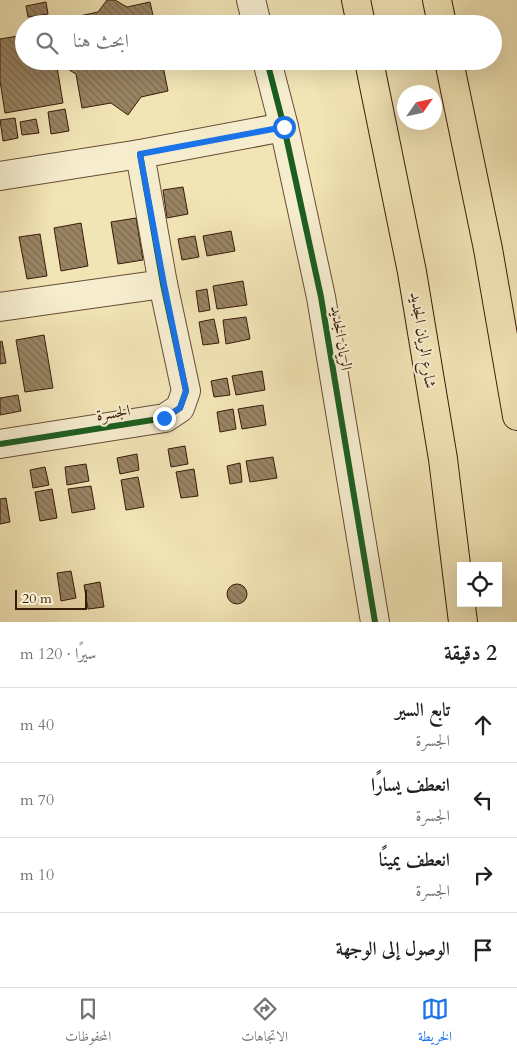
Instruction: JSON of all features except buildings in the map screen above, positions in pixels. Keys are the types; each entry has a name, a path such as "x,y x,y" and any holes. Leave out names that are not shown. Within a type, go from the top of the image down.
{"highway":[{"path":"356,0 359,15"},
{"path":"437,0 440,15"},
{"name":"شارع الريان الجديد","path":"371,70 412,272 443,459 463,622"},
{"path":"451,70 488,249 517,416"}],"street":[{"path":"251,0 255,15"},
{"name":"الريان الجديد","path":"269,70 284,127 321,297 375,622"},
{"path":"0,176 140,154 284,127"},
{"name":"الجسرة","path":"0,444 164,418 180,408 186,391 140,154"},
{"path":"0,307 164,284"}],"cycle path":[{"path":"269,70 284,127 321,297 375,622"},
{"path":"0,444 165,418 180,408 186,391 163,284 140,154"}],"route":[{"path":"164,418 180,408 186,391 140,154 284,127"}]}
